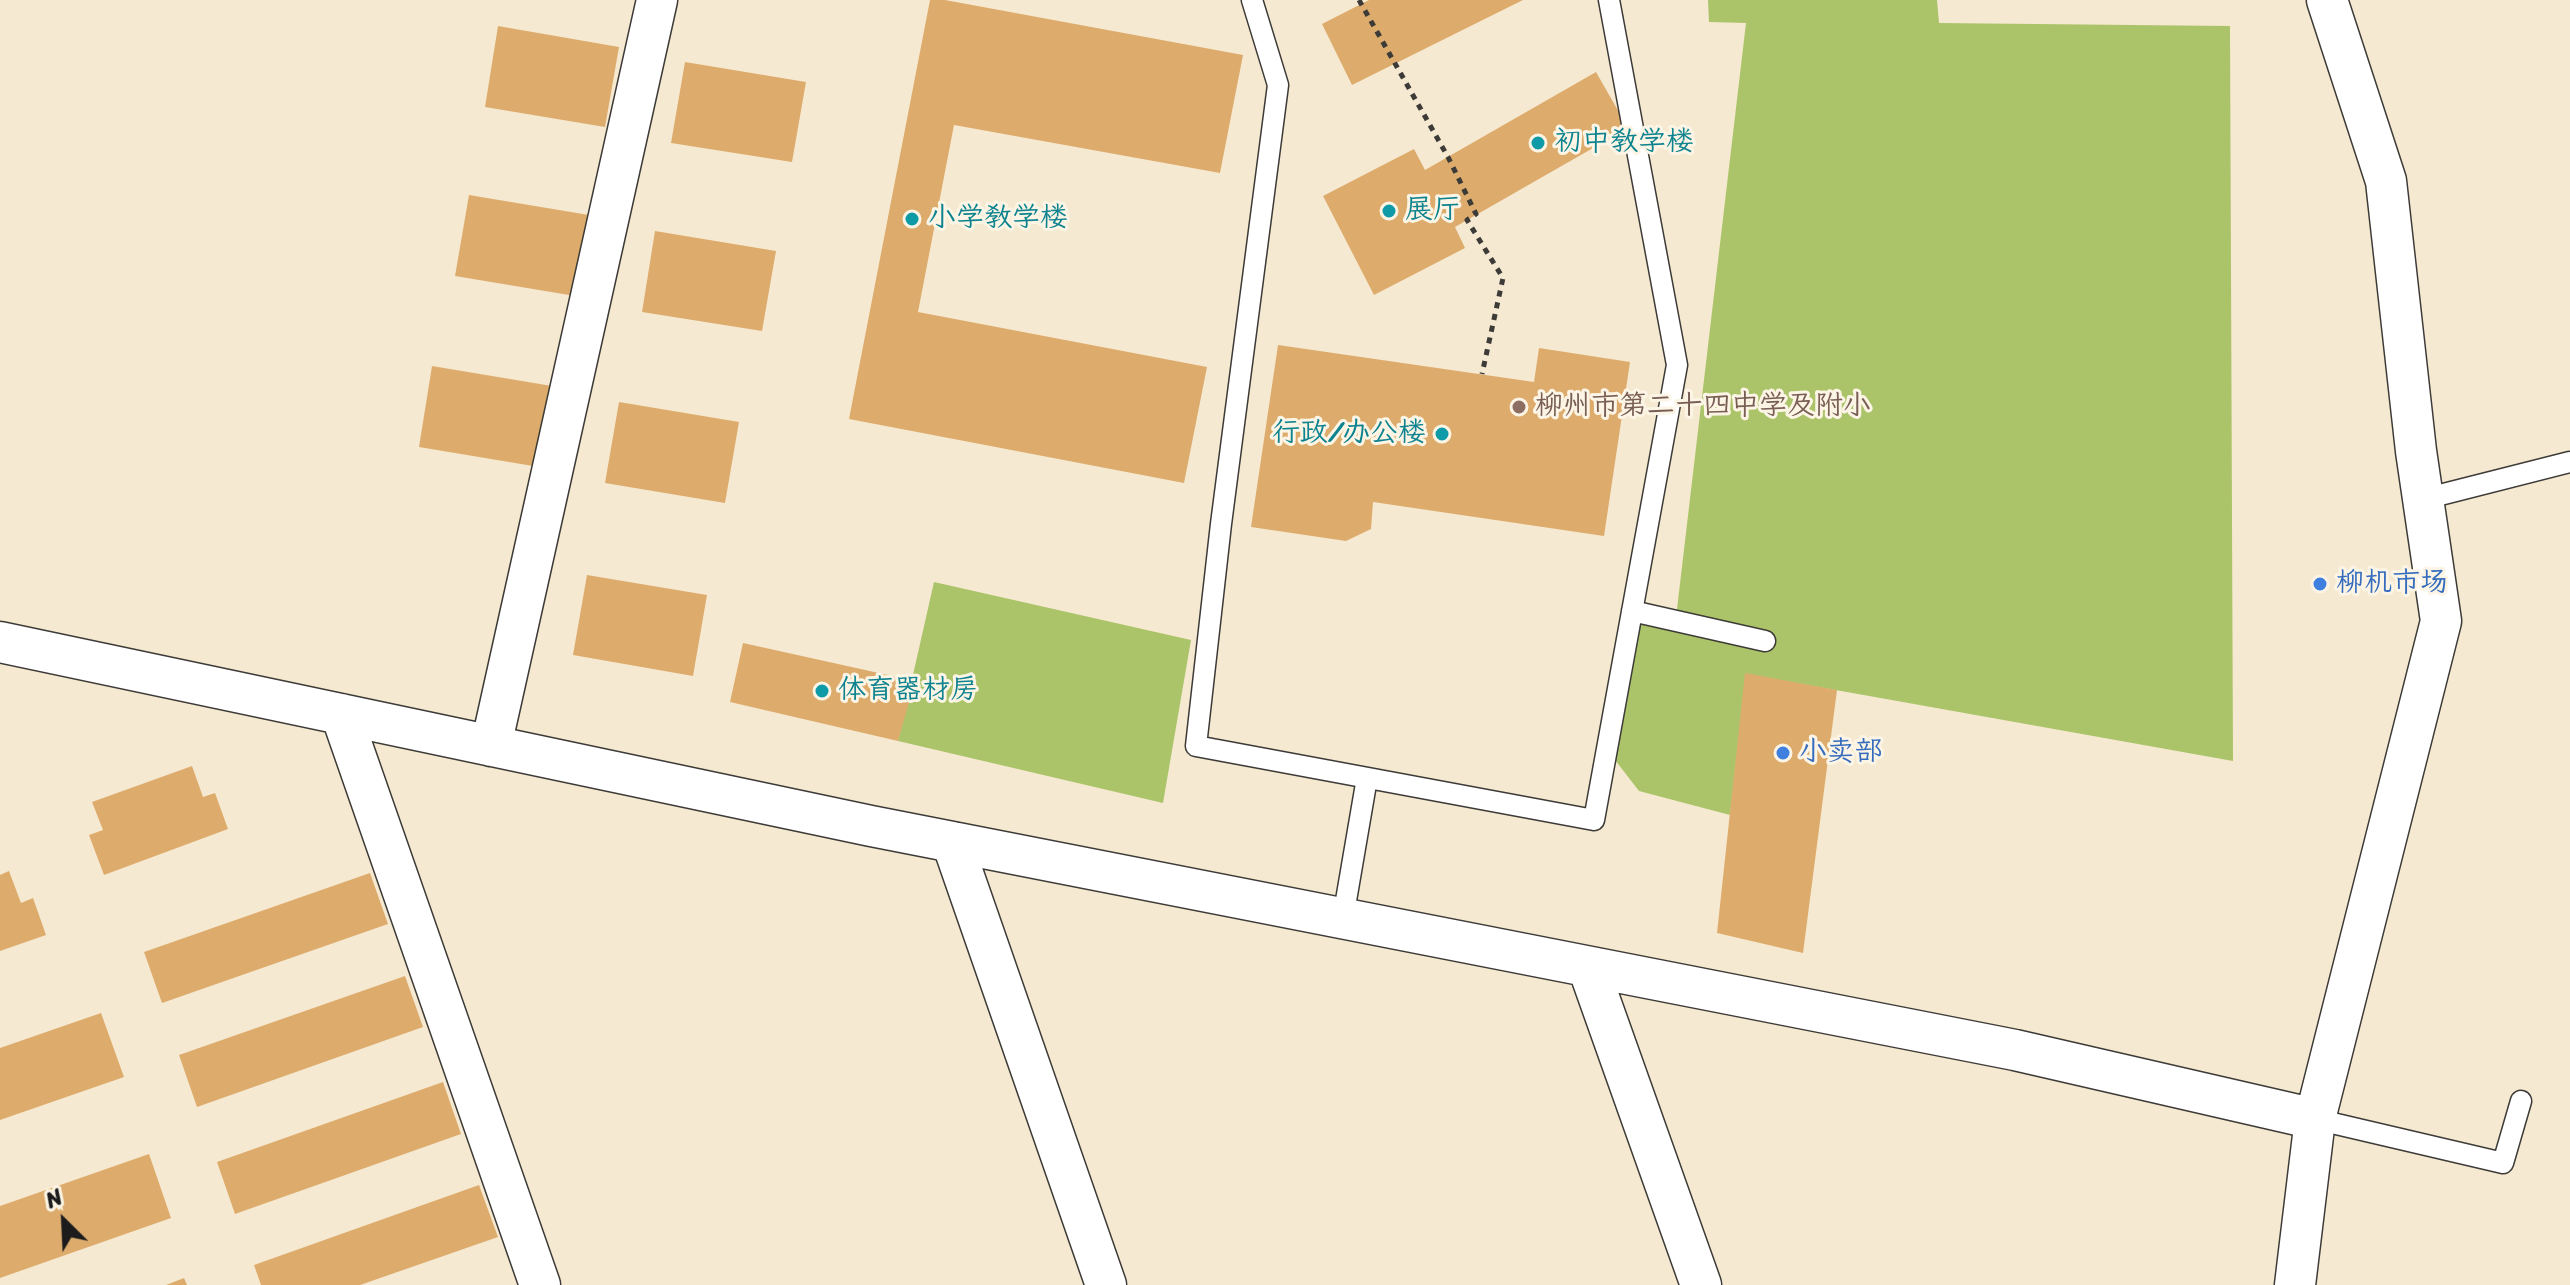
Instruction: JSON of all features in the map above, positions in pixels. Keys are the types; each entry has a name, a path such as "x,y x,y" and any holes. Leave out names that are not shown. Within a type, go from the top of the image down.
{"street":[{"path":"491,746 657,0"},
{"path":"2295,1285 2315,1119 2441,621 2386,181 2327,0"},
{"path":"0,642 952,842 2015,1050 2315,1119"},
{"path":"341,714 540,1285"},
{"path":"952,842 1106,1285"},
{"path":"1588,967 1701,1285"}],"lane":[{"path":"1252,0 1278,85 1221,524 1196,746 1594,820 1677,365 1609,0"},
{"path":"2424,499 2570,462"},
{"path":"1632,611 1765,641"},
{"path":"1343,918 1367,778"},
{"path":"2315,1119 2503,1163 2521,1101"}],"path":[{"path":"1359,0 1448,157 1476,214 1467,220 1503,278 1482,374"}],"green space":[{"path":"1708,0 1937,0 1939,23 2230,26 2233,761 1746,674 1730,815 1639,791 1615,760 1638,621 1675,626 1746,23 1709,22"},
{"path":"934,582 1191,640 1163,803 898,741"}],"building":[{"path":"930,0 945,0 1243,55 1220,173 954,125 918,312 1207,367 1184,483 849,419"},
{"path":"1369,0 1523,0 1352,85 1322,24"},
{"path":"498,26 619,47 605,127 485,107"},
{"path":"685,62 806,82 792,162 671,143"},
{"path":"1596,72 1628,128 1455,227 1465,248 1374,295 1323,196 1414,149 1425,170"},
{"path":"469,195 589,215 575,296 455,276"},
{"path":"655,231 776,251 762,331 642,312"},
{"name":"行政/办公楼","path":"1278,345 1534,382 1539,348 1630,362 1604,536 1373,502 1371,529 1346,541 1251,527"},
{"path":"432,366 552,386 539,467 419,447"},
{"path":"619,402 739,422 725,503 605,483"},
{"path":"587,575 707,595 693,676 573,655"},
{"name":"体育器材房","path":"743,643 915,681 898,741 730,702"},
{"name":"小卖部","path":"1745,673 1837,690 1803,953 1717,933"},
{"path":"192,766 203,797 215,793 228,829 104,875 89,835 103,830 92,802"},
{"path":"9,871 21,903 33,898 46,935 0,951 0,875"},
{"path":"370,873 388,924 162,1003 144,952"},
{"path":"405,976 423,1027 197,1107 179,1055"},
{"path":"101,1013 124,1077 0,1120 0,1048"},
{"path":"443,1082 461,1134 235,1214 217,1162"},
{"path":"149,1154 171,1218 0,1278 0,1206"},
{"path":"479,1185 498,1237 360,1285 261,1285 254,1265"},
{"path":"184,1278 187,1285 166,1285"}],"place":[{"name":"初中教学楼","path":"1538,143"},
{"name":"展厅","path":"1389,211"},
{"name":"小学教学楼","path":"912,219"},
{"name":"柳州市第二十四中学及附小","path":"1519,407"},
{"name":"行政/办公楼","path":"1442,434"},
{"name":"柳机市场","path":"2320,584"},
{"name":"体育器材房","path":"822,691"},
{"name":"小卖部","path":"1783,753"}]}
